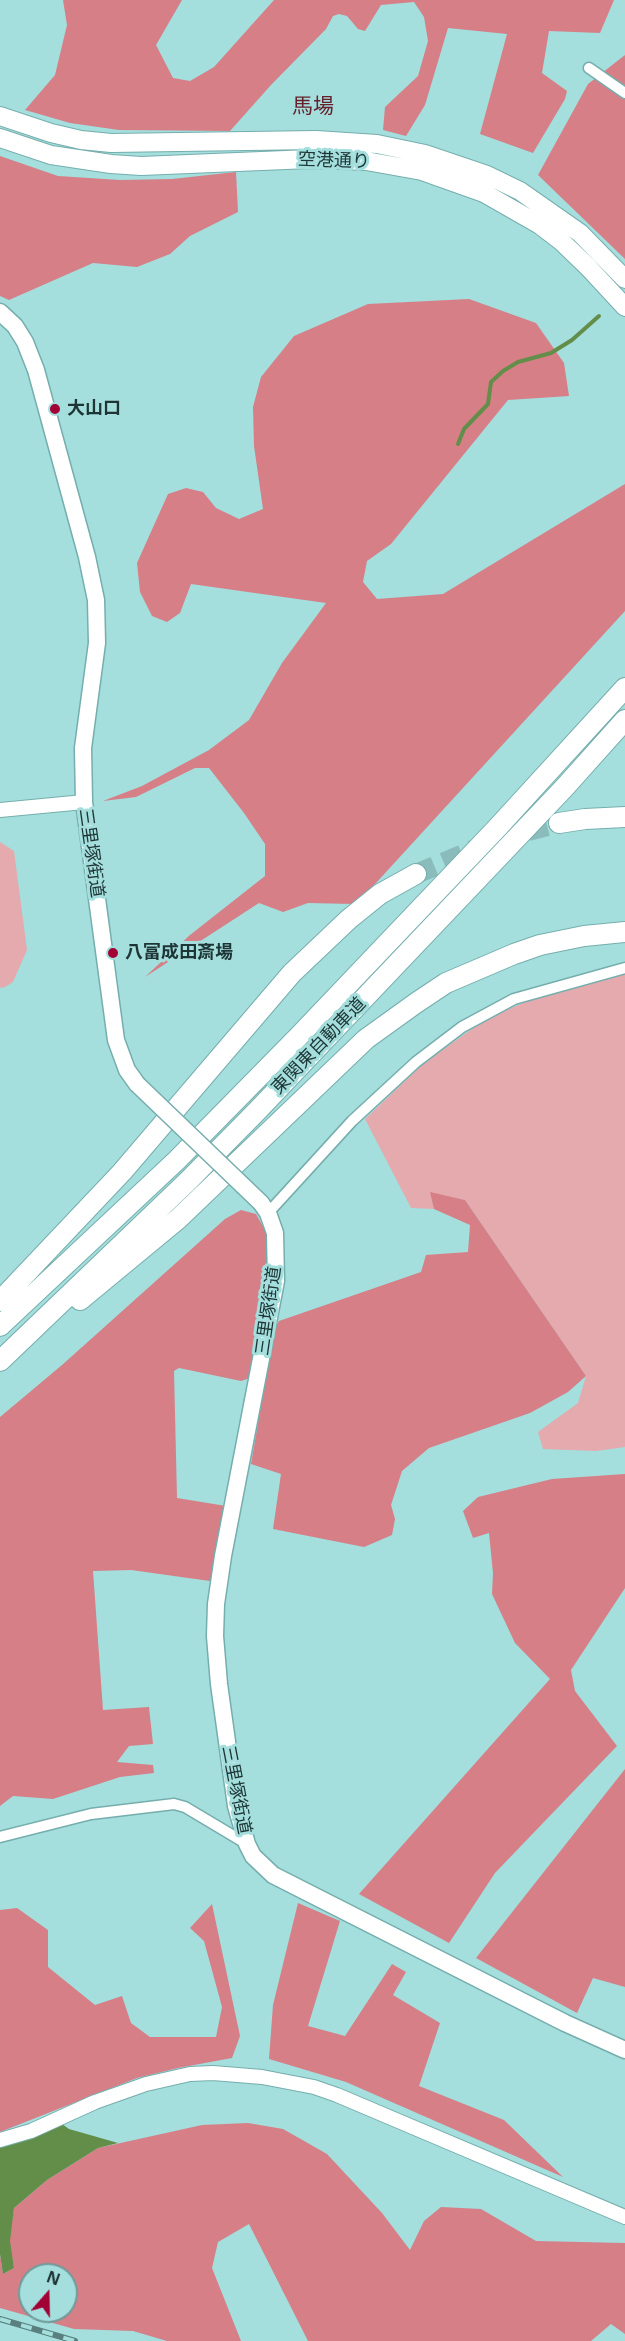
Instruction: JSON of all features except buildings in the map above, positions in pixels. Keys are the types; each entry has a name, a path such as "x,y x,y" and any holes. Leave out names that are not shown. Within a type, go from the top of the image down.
{"highway":[{"name":"空港通り","path":"0,116 51,133 81,140 111,143 325,140 377,144 426,153 487,175 520,191 580,233 625,279"},
{"name":"空港通り","path":"0,138 51,155 111,164 141,166 310,159 366,161 422,171 484,193 540,225 561,241 625,307"},
{"name":"東関東自動車道","path":"0,1326 177,1160 299,1036 498,827 625,688"},
{"name":"東関東自動車道","path":"0,1361 188,1181 258,1110 565,788 625,720"},
{"path":"559,822 625,817"},
{"path":"0,1301 122,1172 292,973 349,919 380,894 416,874"},
{"path":"0,1367 178,1219 330,1072 366,1039 396,1016 446,983 514,954 540,945 584,936 625,932"}],"main road":[{"name":"三里塚街道","path":"0,312 15,326 25,342 36,370 87,557 96,600 98,643 83,748 84,802 116,1040 124,1064 137,1084 264,1208 275,1233 276,1281 223,1556 214,1636 236,1806 247,1844 263,1867 291,1885 565,2024 625,2050"}],"street":[{"path":"589,69 625,93"},
{"path":"0,810 84,802"},
{"path":"264,1208 416,1062 462,1027 514,999 625,968"},
{"path":"0,1837 91,1814 174,1804 185,1807 247,1844"},
{"path":"0,2140 31,2131 95,2102 146,2084 190,2074 213,2073 262,2077 314,2087 337,2095 625,2217"}],"shaded area":[{"path":"63,0 182,0 156,45 173,78 190,81 214,67 274,0 614,0 600,33 549,31 542,73 567,91 565,99 533,153 480,134 507,34 448,28 425,105 406,136 383,130 385,107 418,76 428,41 424,17 414,2 381,5 365,31 358,29 347,16 339,14 333,16 326,29 230,131 119,130 70,123 25,110 55,75 67,25"},
{"path":"625,55 625,259 538,175 588,84"},
{"path":"0,156 58,176 120,180 172,179 236,172 238,212 190,236 170,254 137,267 93,263 9,300 0,296"},
{"path":"469,299 536,323 564,363 569,396 508,400 391,544 367,561 363,582 377,599 443,594 625,484 625,611 376,883 354,904 308,903 283,912 259,903 145,977 190,935 265,876 265,844 209,768 195,768 136,797 103,801 142,786 209,750 249,720 282,663 326,603 191,584 180,613 167,622 152,616 140,592 137,563 168,494 186,488 203,492 216,508 239,519 263,509 254,446 253,407 261,377 294,336 368,304"},
{"path":"0,842 14,851 27,950 13,982 0,988"},
{"path":"625,973 625,1447 596,1451 543,1449 538,1432 578,1403 586,1376 465,1200 431,1193 434,1209 411,1208 365,1119 424,1063 486,1019 539,996"},
{"path":"430,1192 465,1200 586,1376 568,1392 530,1413 429,1448 402,1471 391,1505 395,1519 392,1535 364,1547 273,1529 281,1474 251,1464 274,1330 279,1321 421,1272 426,1255 468,1252 470,1225 434,1209"},
{"path":"241,1210 256,1214 266,1232 270,1250 250,1378 241,1381 179,1368 174,1371 177,1498 226,1506 216,1573 210,1581 131,1570 93,1571 103,1710 149,1707 153,1744 129,1746 117,1762 153,1765 154,1773 120,1777 53,1799 13,1796 0,1806 0,1417 62,1365 225,1219"},
{"path":"625,1474 625,1588 571,1670 575,1691 617,1746 495,1873 449,1943 359,1894 550,1679 515,1643 492,1594 493,1573 489,1533 473,1538 463,1511 478,1497 552,1479"},
{"path":"625,1769 625,1987 593,1978 577,2013 476,1958"},
{"path":"298,1903 340,1921 308,2026 345,2036 392,1964 406,1972 393,1995 440,2023 419,2086 504,2120 563,2177 346,2082 269,2059 273,2005"},
{"path":"212,1904 240,2036 232,2058 137,2078 0,2132 0,1910 17,1908 48,1930 48,1967 95,2005 122,1996 131,2023 150,2037 216,2037 222,2007 204,1941 190,1928"},
{"path":"248,2123 283,2129 327,2154 382,2213 410,2250 424,2221 441,2207 481,2209 536,2241 625,2243 625,2334 611,2324 591,2341 308,2341 249,2224 218,2242 212,2268 241,2341 167,2341 133,2331 74,2329 53,2323 78,2323 78,2263 18,2263 18,2313 0,2308 0,2254 3,2274 14,2268 9,2241 14,2208 47,2180 98,2148 202,2125"},
{"path":"62,2124 69,2129 118,2143 98,2148 47,2180 14,2208 10,2241 14,2268 3,2274 0,2254 0,2142"}],"waterway":[{"path":"458,444 464,429 488,404 491,382 503,371 518,362 551,353 572,340 599,316"}],"tunnel":[{"path":"416,874 502,838 559,823"}],"railway":[{"path":"0,2319 75,2341"}],"place":[{"name":"大山口","path":"55,409"},
{"name":"八富成田斎場","path":"113,953"}],"district":[{"name":"馬場","path":"313,107"}]}
